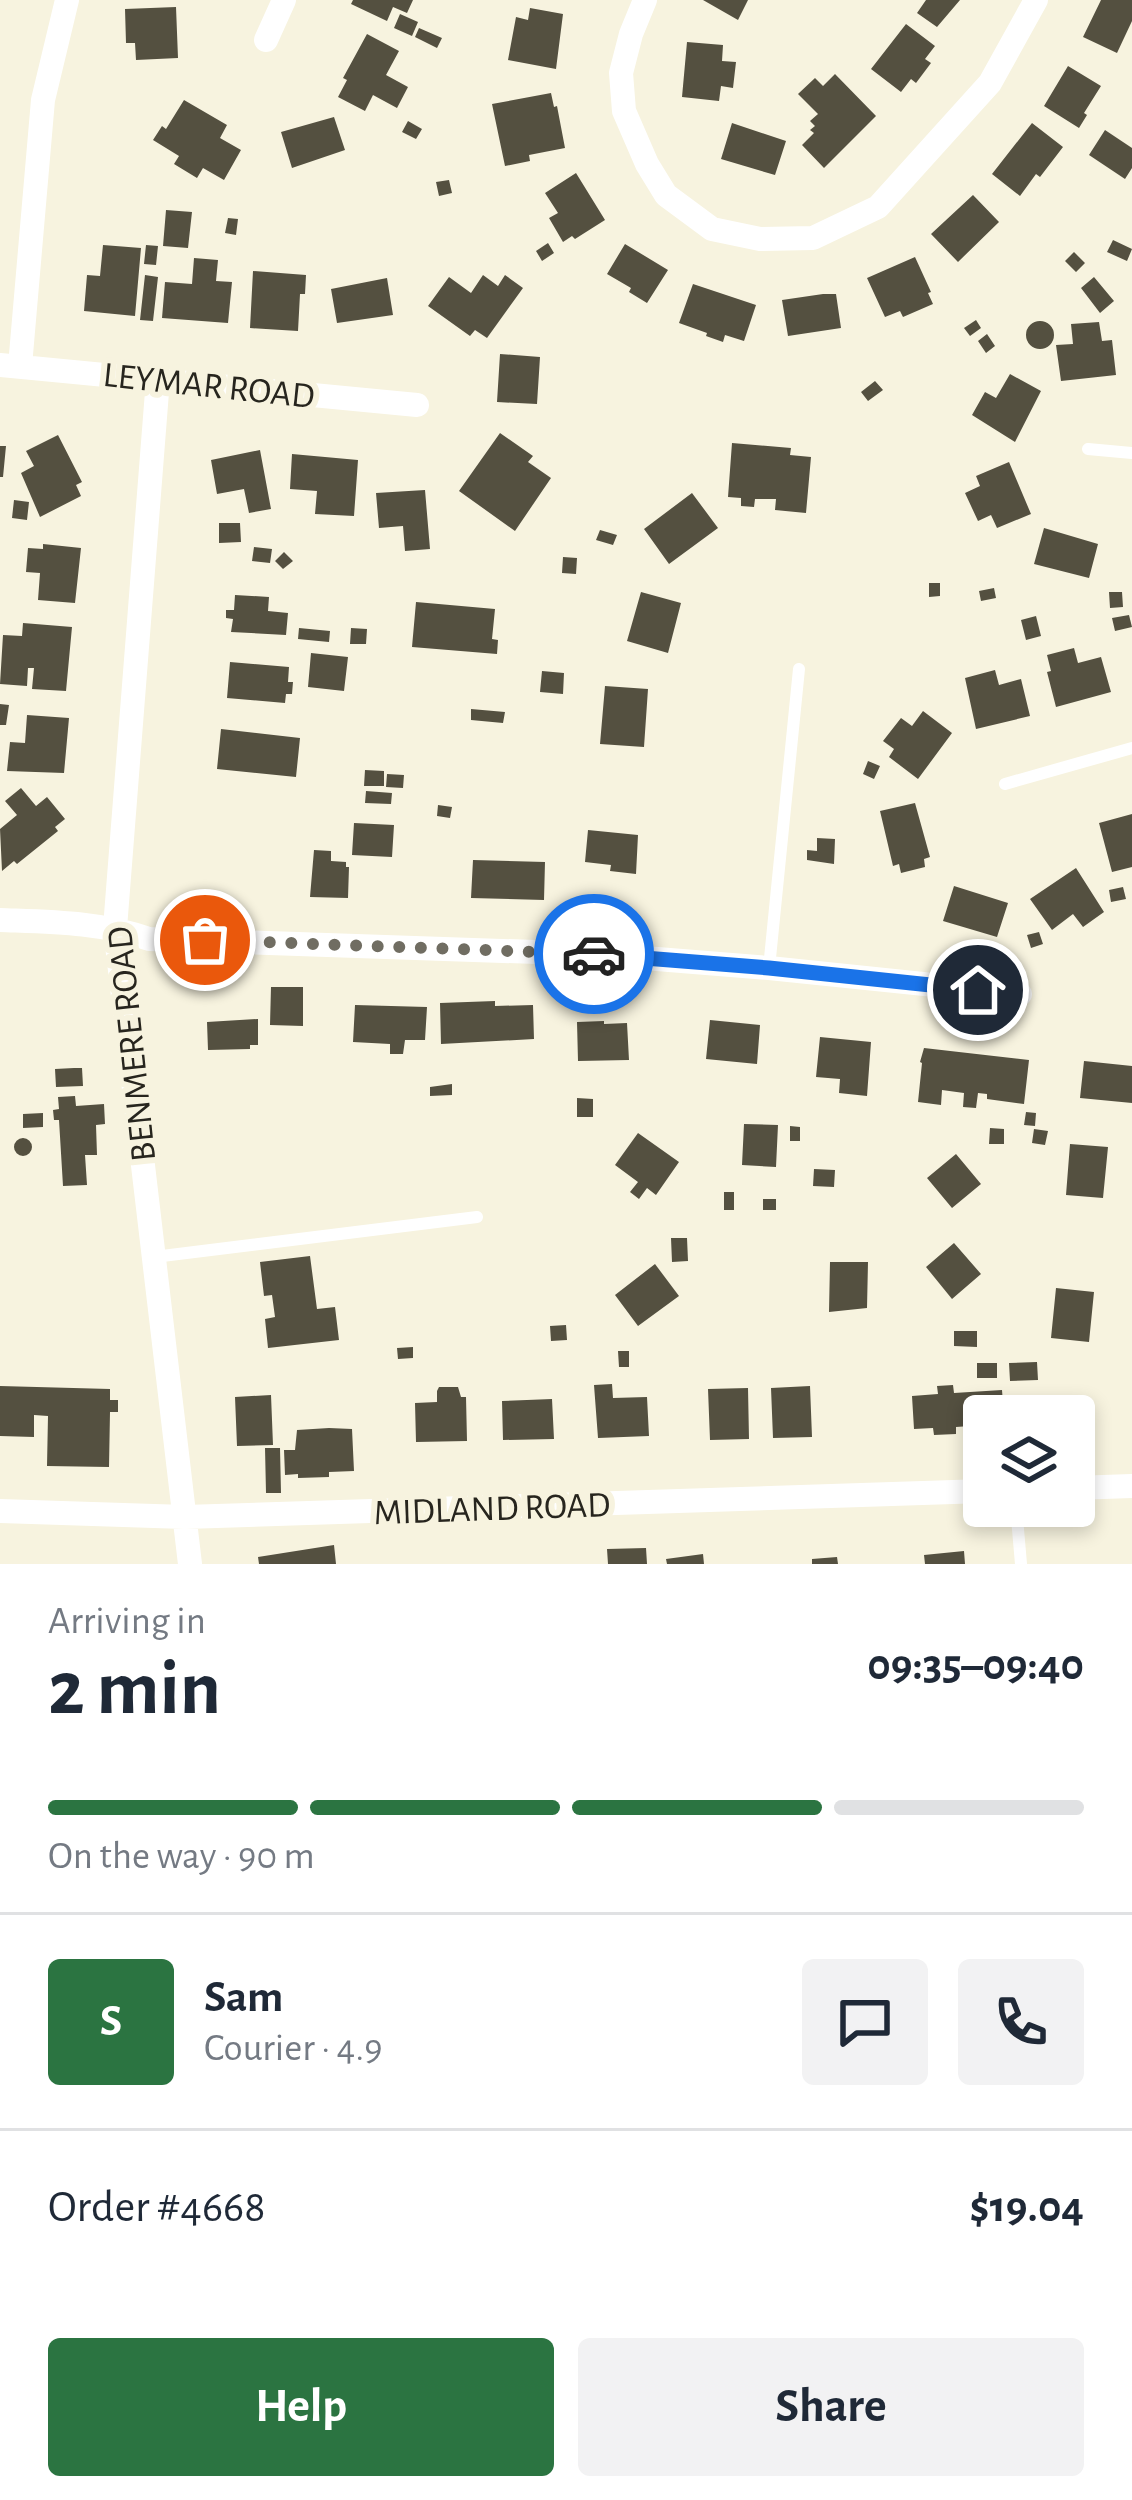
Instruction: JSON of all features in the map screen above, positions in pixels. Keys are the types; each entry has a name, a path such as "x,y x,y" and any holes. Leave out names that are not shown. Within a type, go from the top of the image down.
{"street":[{"path":"10,366 48,42 67,0"},
{"path":"266,40 284,0"},
{"path":"645,0 621,73 624,111 647,164 667,195 712,229 760,239 813,238 878,207 990,83 1036,0"},
{"name":"LEYMAR ROAD","path":"10,366 417,405"},
{"name":"BENMERE ROAD","path":"158,380 115,928 190,1564"},
{"path":"0,920 69,922 115,928 148,939 595,954 1020,994"},
{"path":"1095,1487 1132,1486"},
{"name":"MIDLAND ROAD","path":"0,1511 184,1517 963,1492"}],"lane":[{"path":"1088,449 1132,454"},
{"path":"769,968 799,669"},
{"path":"1005,784 1132,748"},
{"path":"154,1257 477,1217"},
{"path":"1018,1527 1022,1564"}],"building":[{"path":"353,0 413,0 407,13 393,7 387,21 351,4"},
{"path":"703,0 748,0 738,20"},
{"path":"926,0 960,0 937,27 917,13"},
{"path":"1101,0 1132,0 1132,21 1117,53 1083,37"},
{"path":"176,7 178,58 136,60 135,43 126,43 125,9"},
{"path":"530,8 563,14 556,69 508,60 516,17 528,20"},
{"path":"400,14 418,22 412,36 394,28"},
{"path":"906,24 935,46 925,59 931,63 916,83 911,79 901,92 871,69"},
{"path":"419,28 442,38 437,48 415,37"},
{"path":"367,34 399,51 386,75 408,87 397,108 373,95 365,111 338,97"},
{"path":"687,42 723,45 722,61 736,62 733,88 721,86 719,101 682,97"},
{"path":"1068,66 1101,86 1079,128 1044,106"},
{"path":"835,74 876,116 824,168 802,145 814,133 810,121 818,114 798,94 815,78 823,86"},
{"path":"551,93 565,148 529,155 530,161 505,166 492,104"},
{"path":"184,100 227,125 220,138 241,150 224,180 203,168 197,178 174,164 179,156 153,140"},
{"path":"334,117 345,150 292,168 281,132"},
{"path":"408,121 422,129 416,139 402,132"},
{"path":"732,123 786,141 775,175 721,159"},
{"path":"1032,123 1063,147 1020,196 992,174"},
{"path":"1105,130 1132,148 1132,168 1125,179 1089,155"},
{"path":"576,173 605,220 563,242 549,218 558,213 545,193"},
{"path":"449,180 452,193 439,196 436,182"},
{"path":"973,195 999,222 958,262 931,234"},
{"path":"166,210 192,212 188,248 163,246"},
{"path":"228,218 238,219 236,235 225,233"},
{"path":"1113,240 1132,249 1127,261 1107,252"},
{"path":"548,243 554,253 542,261 536,251"},
{"path":"625,244 668,270 647,303 607,274"},
{"path":"103,245 141,248 135,316 84,311 87,275 100,276"},
{"path":"146,245 158,246 156,265 144,264"},
{"path":"1074,252 1085,263 1076,272 1065,261"},
{"path":"915,257 933,304 903,317 900,311 885,317 867,278"},
{"path":"194,258 218,260 216,281 232,282 228,323 162,318 165,282 192,284"},
{"path":"253,271 306,275 298,331 250,328"},
{"path":"145,275 158,277 153,321 140,320"},
{"path":"483,275 498,286 505,275 523,288 487,338 475,330 470,336 428,306 449,277 471,293"},
{"path":"1094,277 1114,301 1100,313 1081,288"},
{"path":"387,278 393,315 337,323 331,289"},
{"path":"693,284 756,305 744,341 725,335 723,342 679,323"},
{"path":"836,294 841,328 788,336 782,300"},
{"path":"976,320 981,328 970,336 964,328"},
{"path":"1040,321 1050,325 1054,335 1050,345 1040,349 1030,345 1026,335 1030,325"},
{"path":"1099,322 1102,341 1112,340 1116,375 1061,381 1056,345 1073,344 1071,324"},
{"path":"987,334 995,346 986,353 978,341"},
{"path":"500,354 540,357 537,404 497,402"},
{"path":"1010,374 1041,391 1015,442 972,415 985,392 996,398"},
{"path":"875,381 883,390 868,401 861,392"},
{"path":"500,433 533,456 528,462 551,478 515,531 459,491"},
{"path":"58,435 82,482 76,485 81,496 40,517 21,473 34,466 26,451"},
{"path":"732,443 791,448 790,455 811,457 806,513 775,510 776,499 755,499 754,507 741,506 741,498 728,497"},
{"path":"0,446 6,446 3,477 0,477"},
{"path":"260,450 271,509 249,513 244,489 217,494 211,460"},
{"path":"292,454 358,460 354,516 315,514 317,491 290,489"},
{"path":"1009,462 1031,514 997,528 991,515 978,521 965,493 980,486 976,476"},
{"path":"425,490 430,549 405,551 403,526 379,528 376,493"},
{"path":"692,493 718,528 669,564 644,529"},
{"path":"14,500 29,502 27,520 12,518"},
{"path":"219,523 240,523 241,542 219,543"},
{"path":"1044,528 1098,544 1089,578 1034,564"},
{"path":"600,530 617,535 613,545 596,540"},
{"path":"43,544 81,548 75,603 38,600 40,573 26,572 28,548 43,549"},
{"path":"254,547 272,549 270,563 252,561"},
{"path":"284,552 293,561 283,569 275,561"},
{"path":"563,557 577,558 576,574 562,573"},
{"path":"929,583 940,583 940,596 929,597"},
{"path":"994,588 996,598 981,601 979,591"},
{"path":"641,592 681,603 668,653 627,641"},
{"path":"1109,592 1122,592 1123,607 1110,608"},
{"path":"235,595 269,597 268,611 288,613 286,635 231,632 233,619 226,618 226,610 234,610"},
{"path":"416,602 495,609 492,639 498,640 497,654 412,647"},
{"path":"1129,615 1132,627 1115,631 1112,618"},
{"path":"1036,616 1041,636 1026,640 1021,620"},
{"path":"23,623 72,627 66,691 32,689 34,668 28,668 27,686 0,684 3,635 22,636"},
{"path":"299,628 330,631 329,642 298,639"},
{"path":"351,628 367,629 366,644 350,644"},
{"path":"1074,648 1078,663 1101,657 1111,692 1056,707 1047,655"},
{"path":"311,653 348,657 344,691 308,687"},
{"path":"230,662 289,667 292,694 286,694 285,703 227,698"},
{"path":"995,670 999,685 1021,679 1030,716 976,729 965,678"},
{"path":"542,671 564,673 563,694 540,692"},
{"path":"605,686 648,689 644,747 600,744"},
{"path":"0,704 9,705 6,725 0,725"},
{"path":"471,709 505,712 503,723 471,720"},
{"path":"923,711 952,733 918,779 889,757 894,749 883,741 901,718 912,726"},
{"path":"27,715 69,718 64,773 7,771 10,742 25,743"},
{"path":"221,729 300,738 296,777 217,769"},
{"path":"868,761 880,766 874,779 863,774"},
{"path":"365,770 384,771 384,786 364,786"},
{"path":"387,774 404,775 403,788 386,787"},
{"path":"21,788 36,806 47,797 65,819 55,827 58,831 2,871 0,829 17,815 5,801"},
{"path":"366,791 392,793 391,804 365,803"},
{"path":"915,803 930,857 924,859 925,867 901,873 899,864 893,866 880,811"},
{"path":"438,805 452,807 450,818 437,816"},
{"path":"1132,814 1132,867 1112,872 1099,823"},
{"path":"354,823 394,825 392,857 352,855"},
{"path":"588,830 638,835 636,874 585,862"},
{"path":"817,838 835,839 834,864 807,860 807,850 817,851"},
{"path":"314,850 331,851 331,861 346,862 348,898 310,897"},
{"path":"473,860 545,862 544,900 471,898"},
{"path":"1076,868 1104,912 1083,927 1073,914 1052,930 1030,899"},
{"path":"954,886 1008,903 997,937 943,921"},
{"path":"1123,887 1126,899 1111,902 1109,890"},
{"path":"1039,932 1043,944 1031,948 1027,935"},
{"path":"271,987 303,987 303,1026 270,1025"},
{"path":"495,1001 495,1006 533,1005 534,1039 441,1044 440,1003"},
{"path":"355,1005 427,1007 425,1040 405,1040 403,1054 390,1054 390,1044 353,1042"},
{"path":"258,1019 258,1045 208,1050 207,1022"},
{"path":"710,1020 760,1025 757,1064 706,1059"},
{"path":"577,1022 627,1023 629,1060 578,1061"},
{"path":"820,1037 871,1042 867,1096 839,1093 840,1079 816,1077"},
{"path":"924,1048 1029,1060 1024,1104 987,1099 987,1094 978,1093 976,1108 963,1107 964,1093 942,1090 941,1105 918,1102"},
{"path":"1084,1061 1132,1066 1132,1103 1080,1098"},
{"path":"82,1068 83,1086 56,1087 55,1069"},
{"path":"452,1084 452,1095 430,1096 430,1087"},
{"path":"75,1096 76,1106 104,1104 105,1124 96,1125 97,1155 85,1155 87,1185 63,1186 59,1120 54,1120 53,1110 59,1109 58,1097"},
{"path":"577,1098 593,1099 593,1117 577,1117"},
{"path":"1026,1112 1036,1113 1035,1126 1024,1125"},
{"path":"43,1113 43,1127 23,1128 23,1114"},
{"path":"744,1124 778,1125 776,1167 742,1165"},
{"path":"790,1126 800,1127 800,1141 790,1141"},
{"path":"990,1128 1004,1129 1004,1144 989,1144"},
{"path":"1034,1129 1048,1131 1045,1145 1032,1143"},
{"path":"638,1133 679,1162 656,1195 647,1188 639,1199 630,1192 638,1182 615,1165"},
{"path":"23,1138 32,1147 23,1156 14,1147"},
{"path":"1070,1144 1108,1147 1103,1198 1066,1195"},
{"path":"956,1154 981,1184 952,1208 927,1178"},
{"path":"814,1169 835,1170 834,1187 813,1186"},
{"path":"724,1192 734,1192 734,1210 724,1210"},
{"path":"763,1199 776,1199 776,1210 763,1210"},
{"path":"671,1238 687,1238 688,1261 672,1262"},
{"path":"954,1243 981,1274 952,1299 926,1267"},
{"path":"310,1256 317,1309 335,1307 339,1340 268,1348 265,1319 275,1317 272,1295 264,1296 260,1262"},
{"path":"830,1262 868,1262 867,1308 829,1312"},
{"path":"655,1264 679,1296 638,1326 615,1295"},
{"path":"1056,1288 1094,1292 1089,1342 1051,1338"},
{"path":"566,1325 567,1340 551,1341 550,1326"},
{"path":"954,1331 977,1331 977,1347 954,1346"},
{"path":"413,1347 413,1358 398,1359 397,1348"},
{"path":"618,1351 629,1351 629,1367 619,1367"},
{"path":"1037,1362 1038,1380 1010,1381 1009,1363"},
{"path":"977,1363 997,1363 997,1378 977,1378"},
{"path":"612,1384 613,1398 647,1397 649,1436 598,1438 594,1385"},
{"path":"953,1385 954,1393 1002,1390 1002,1395 963,1395 963,1426 956,1427 956,1434 934,1435 933,1428 914,1429 912,1396 938,1394 937,1386"},
{"path":"0,1386 110,1389 110,1400 118,1400 118,1412 110,1412 109,1467 47,1466 48,1416 34,1415 34,1437 0,1436"},
{"path":"810,1386 812,1437 773,1438 771,1388"},
{"path":"439,1387 458,1387 461,1397 466,1397 467,1441 416,1442 415,1403 437,1402"},
{"path":"748,1388 749,1439 710,1440 708,1389"},
{"path":"271,1395 273,1445 237,1446 235,1397"},
{"path":"552,1399 554,1439 503,1440 502,1401"},
{"path":"352,1429 354,1471 329,1472 329,1477 285,1475 284,1450 295,1450 297,1430"},
{"path":"265,1448 280,1448 281,1493 266,1493"},
{"path":"334,1545 336,1564 259,1564 258,1557"},
{"path":"646,1548 647,1564 608,1564 607,1549"},
{"path":"964,1551 965,1564 925,1564 924,1555"},
{"path":"703,1554 704,1564 667,1564 666,1559"},
{"path":"837,1557 838,1564 812,1564 812,1559"}],"way so far":[{"path":"205,940 594,954"}],"route":[{"path":"594,954 978,990"}]}
